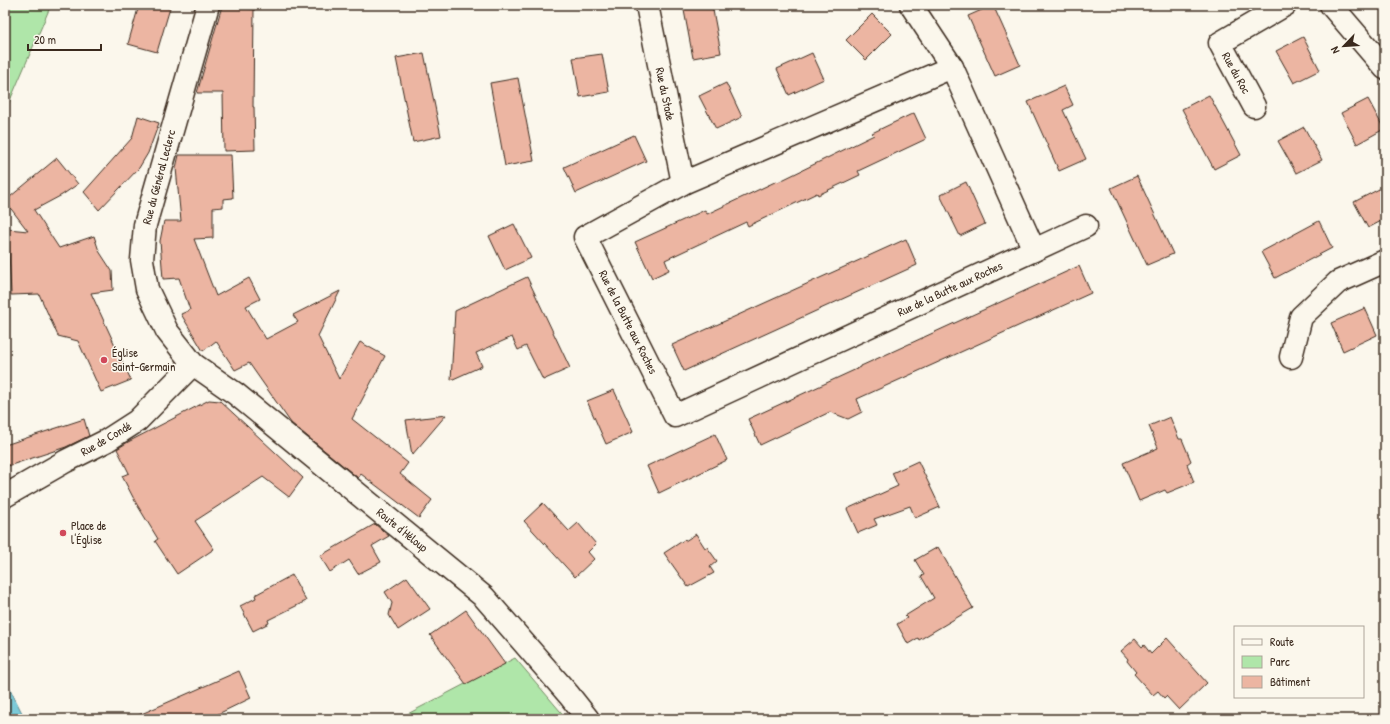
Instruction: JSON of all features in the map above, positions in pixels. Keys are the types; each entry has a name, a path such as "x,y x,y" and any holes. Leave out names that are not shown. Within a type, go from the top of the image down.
{"street":[{"name":"Rue du Général Leclerc","path":"193,364 167,331 147,289 142,260 145,225 208,5"},
{"name":"Rue du Stade","path":"647,5 683,183"},
{"path":"911,5 952,67 1034,250"},
{"name":"Rue du Roc","path":"1254,106 1220,43 1285,5"},
{"path":"1331,5 1385,68"},
{"name":"Rue de la Butte aux Roches","path":"952,67 683,183 585,237 675,416 1086,226"},
{"path":"1291,357 1301,317 1338,282 1385,261"},
{"name":"Rue de Condé","path":"5,496 106,441 137,421 193,364"},
{"name":"Route d'Héloup","path":"193,364 236,394 484,597 588,719"}],"green space":[{"path":"5,5 51,5 5,112"},
{"path":"515,658 566,718 398,719"}],"water":[{"path":"5,679 25,719 5,719"}],"building":[{"path":"139,5 158,5 170,8 157,52 128,44"},
{"path":"683,5 712,5 721,53 693,58"},
{"path":"993,5 1020,65 995,76 968,16"},
{"path":"222,6 254,9 253,107 255,150 224,151 223,93 197,93"},
{"path":"872,14 892,34 866,60 846,40"},
{"path":"1303,37 1320,70 1294,83 1276,51"},
{"path":"424,53 441,136 413,142 396,58"},
{"path":"812,53 824,79 789,95 777,69"},
{"path":"602,54 609,92 580,97 573,58"},
{"path":"518,78 534,161 505,166 490,83"},
{"path":"726,83 742,117 716,129 699,96"},
{"path":"1064,86 1073,105 1063,110 1086,159 1059,171 1028,102"},
{"path":"1209,95 1241,155 1214,169 1182,109"},
{"path":"1368,99 1384,129 1357,144 1341,113"},
{"path":"914,113 926,139 858,171 860,175 818,195 817,193 748,226 746,222 665,260 669,270 652,278 635,242 705,210 707,214 777,181 778,182 874,135 872,133"},
{"path":"138,116 159,123 148,153 139,168 99,210 84,192 132,138"},
{"path":"1304,127 1322,160 1296,173 1278,141"},
{"path":"634,135 646,161 576,193 564,167"},
{"path":"179,155 231,155 233,198 223,199 223,207 213,208 213,238 194,239 216,296 249,278 260,299 246,306 266,339 298,322 293,315 340,291 318,336 339,379 360,342 385,356 352,419 408,463 400,474 432,500 419,518 361,474 358,478 291,423 249,363 235,370 216,341 203,351 181,314 190,310 179,278 163,279 160,241 164,221 181,221 176,168"},
{"path":"57,158 78,184 62,195 34,210 59,248 94,236 99,251 112,271 113,290 91,293 131,380 101,392 78,341 58,336 39,294 11,295 8,229 28,231 5,201"},
{"path":"1137,176 1173,254 1147,265 1111,188"},
{"path":"966,182 985,224 960,236 940,195"},
{"path":"1385,186 1385,219 1368,228 1354,202"},
{"path":"1319,221 1332,248 1275,278 1261,252"},
{"path":"514,224 531,258 505,270 489,236"},
{"path":"906,239 917,265 684,371 672,345"},
{"path":"1079,266 1091,293 857,399 862,412 848,419 830,412 760,445 748,419"},
{"path":"527,277 570,368 543,380 526,346 518,350 512,337 476,353 482,366 451,380 455,311"},
{"path":"1365,308 1377,335 1343,351 1331,323"},
{"path":"614,390 633,432 606,444 587,401"},
{"path":"209,400 220,401 303,478 289,497 263,477 195,521 214,549 177,574 155,541 158,539 136,503 122,476 129,473 117,449"},
{"path":"446,415 412,455 406,420"},
{"path":"1170,417 1179,439 1182,439 1191,461 1187,464 1194,482 1167,493 1165,490 1139,501 1123,463 1158,448 1149,426"},
{"path":"84,419 89,436 66,447 5,467 5,445"},
{"path":"715,434 727,460 659,493 647,466"},
{"path":"918,461 940,507 915,518 910,506 874,519 877,525 858,533 847,509 898,486 892,473"},
{"path":"543,503 569,531 578,523 596,544 588,552 594,559 575,577 524,521"},
{"path":"375,524 389,536 372,546 381,562 358,574 349,560 330,572 320,556"},
{"path":"696,534 705,548 707,547 717,561 710,567 714,573 688,587 664,553"},
{"path":"938,547 973,608 919,640 918,638 908,644 897,624 907,618 905,616 934,598 921,576 924,575 915,560"},
{"path":"292,575 306,601 268,620 269,623 253,631 240,606 256,598 255,595"},
{"path":"407,577 430,609 398,630 389,615 392,603 385,592"},
{"path":"466,610 505,664 466,684 430,635"},
{"path":"1167,638 1207,683 1179,710 1166,696 1164,698 1158,691 1153,695 1134,674 1136,672 1121,651 1135,639 1142,647 1144,645 1151,654"},
{"path":"239,671 251,698 218,714 220,719 130,719"}],"place":[{"name":"Église Saint-Germain","path":"104,360"},
{"name":"Place de l'Église","path":"63,533"}]}
